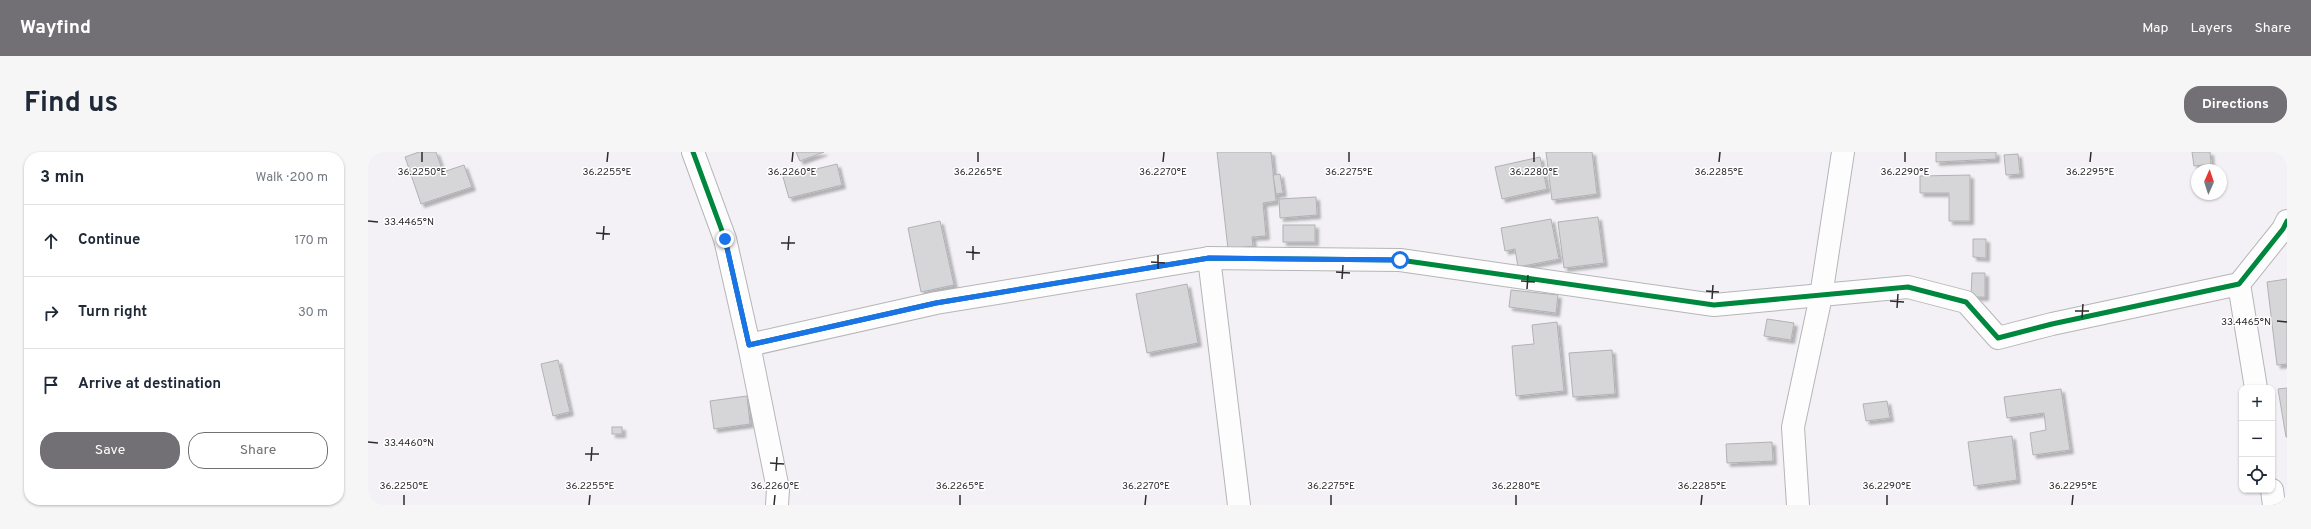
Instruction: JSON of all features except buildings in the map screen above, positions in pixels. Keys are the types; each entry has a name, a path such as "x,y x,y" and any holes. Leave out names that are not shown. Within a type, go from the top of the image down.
{"street":[{"path":"693,152 725,239 749,345 778,489 777,505"},
{"path":"1798,505 1793,427 1821,296 1843,152"},
{"path":"749,345 936,303 1209,258 1400,260 1714,305 1908,287 1966,302 1998,338 2052,324 2239,284 2283,229 2287,221"},
{"path":"1209,258 1239,505"},
{"path":"2239,284 2256,385"},
{"path":"2272,493 2274,505"}],"cycle path":[{"path":"693,152 725,239 749,345 936,303 1209,258 1400,260 1714,305 1908,287 1966,302 1998,338 2052,324 2239,284 2283,229 2287,221"}],"route":[{"path":"725,239 749,345 936,303 1023,290 1209,258 1400,260"}]}
